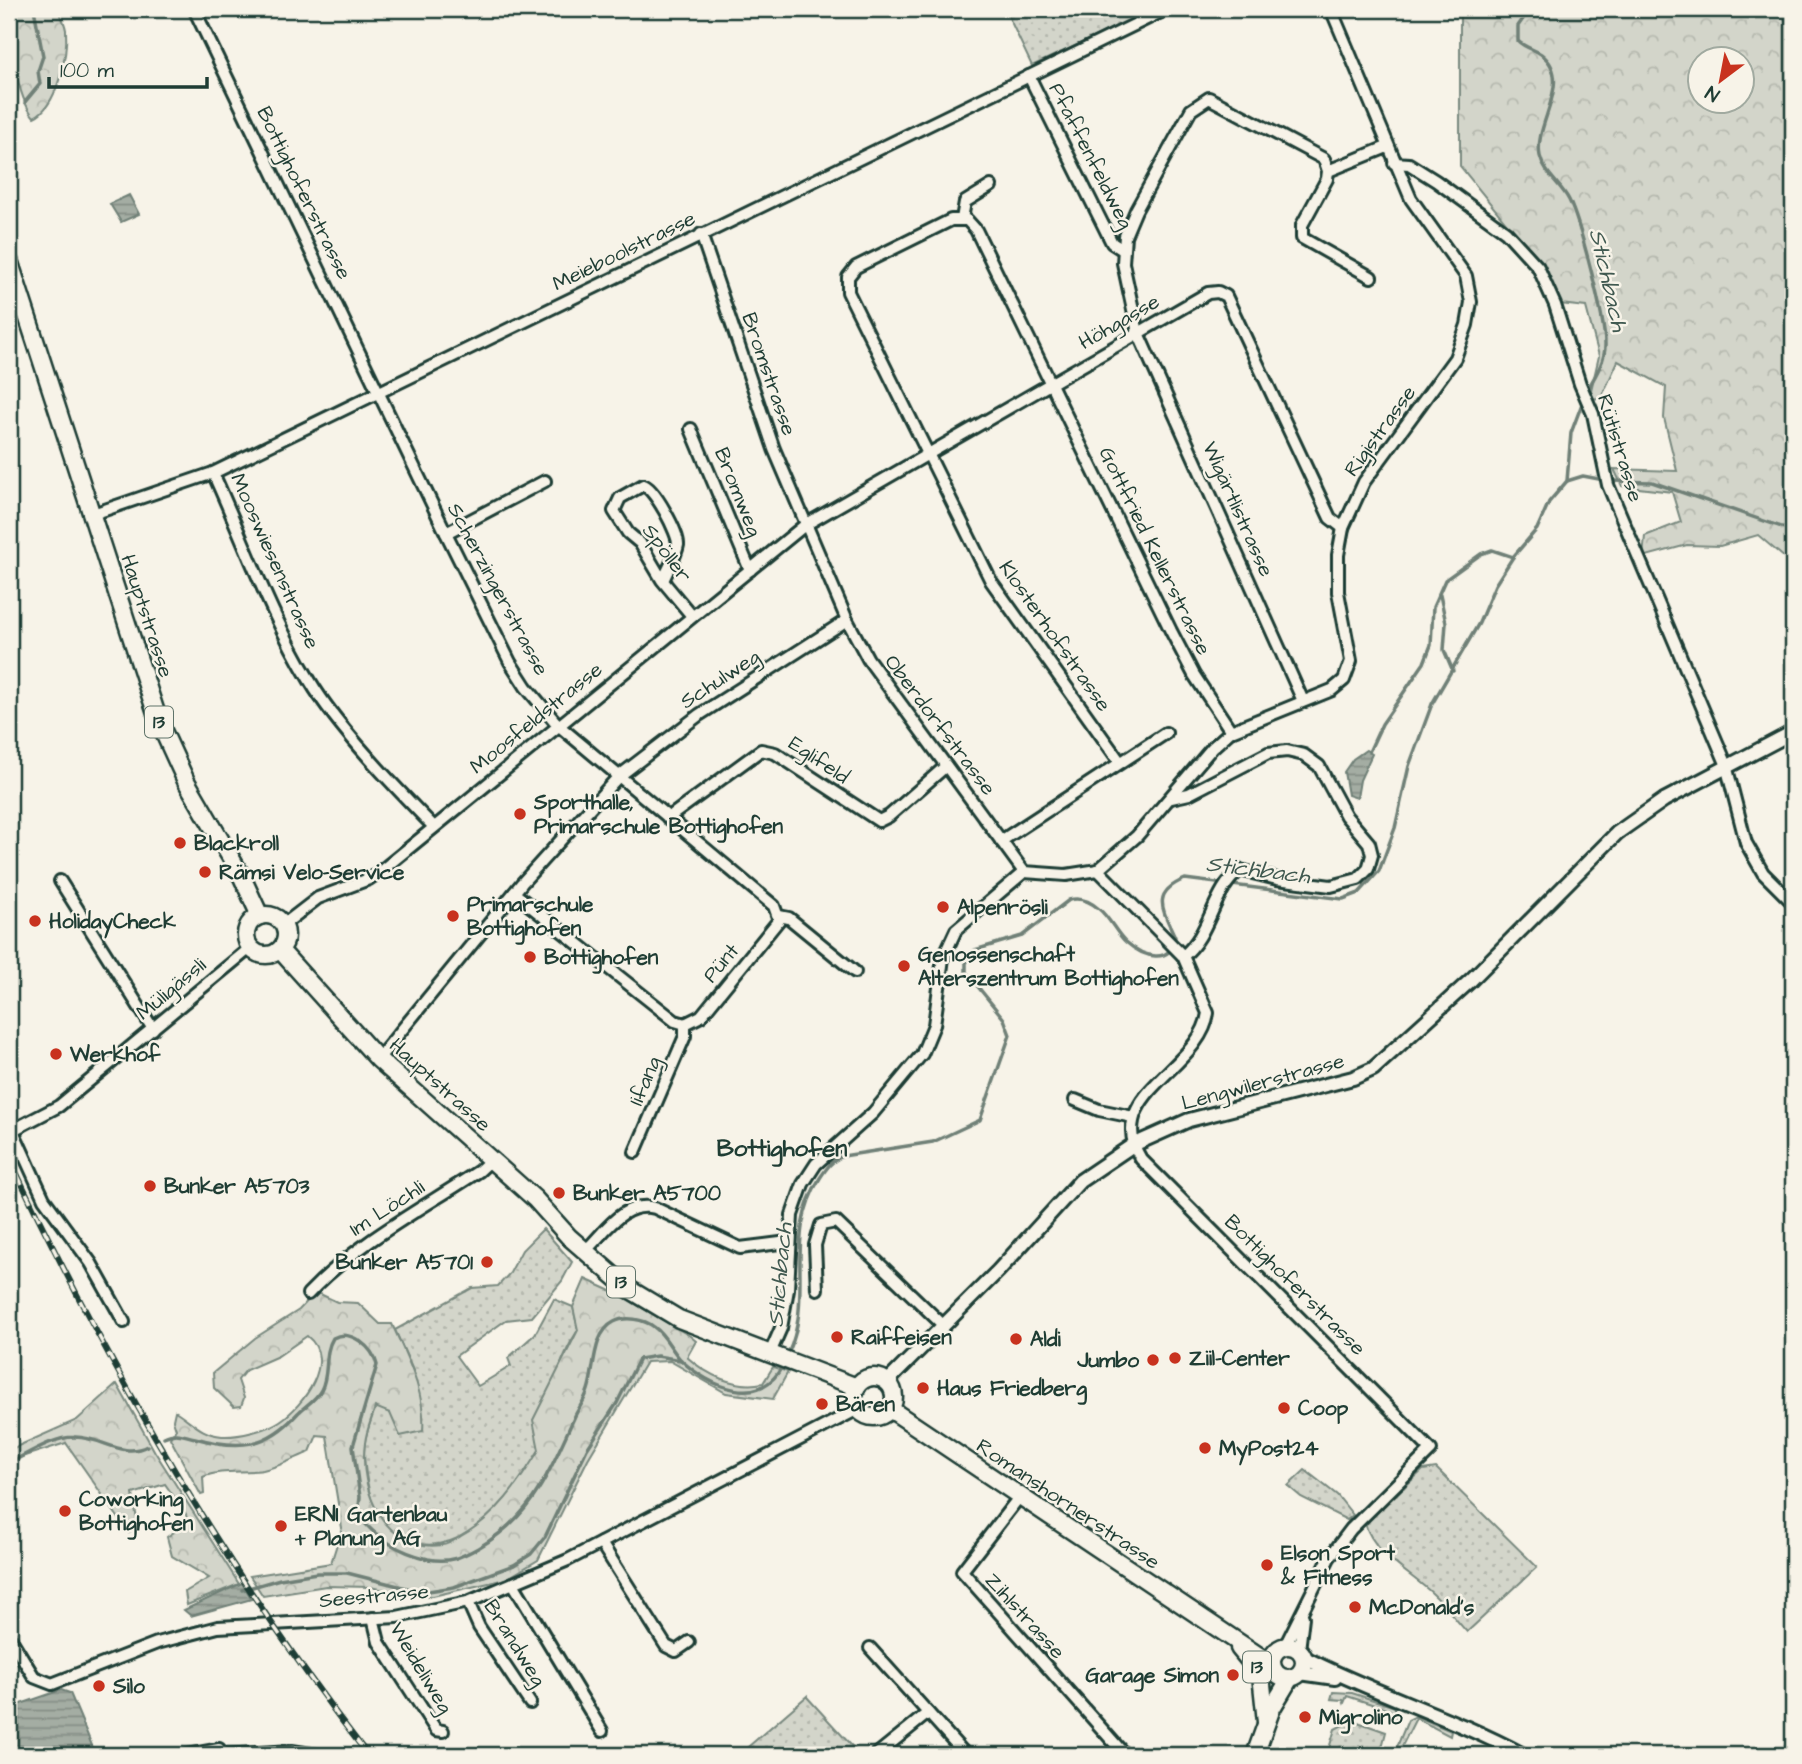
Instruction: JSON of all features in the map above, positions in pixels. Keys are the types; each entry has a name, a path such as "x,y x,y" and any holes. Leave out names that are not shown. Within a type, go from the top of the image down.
{"main road":[{"name":"Hauptstrasse","path":"9,260 159,722 186,781 242,877 260,916"},
{"path":"260,916 275,917 283,925 285,941 279,950 268,955 250,948 246,929 260,916"},
{"name":"Hauptstrasse","path":"279,950 378,1059 492,1159 551,1214 569,1237 629,1289 679,1320 857,1387"},
{"name":"Hauptstrasse","path":"551,1214 563,1220 648,1293 706,1329"},
{"path":"873,1377 887,1382 894,1395 890,1409 877,1417 858,1409 855,1398 857,1387 873,1377"},
{"name":"Romanshornerstrasse","path":"890,1409 1221,1629 1288,1661"},
{"name":"13","path":"1221,1629 1257,1667 1269,1715"},
{"name":"13","path":"1255,1755 1288,1661"}],"street":[{"name":"Bottighoferstrasse","path":"194,9 379,394"},
{"name":"Meieboolstrasse","path":"93,514 213,473 1167,9"},
{"name":"Rigistrasse","path":"1098,870 1138,836 1212,748 1231,731 1338,686 1350,667 1338,592 1338,555 1343,528 1364,482 1455,358 1470,314 1470,288 1466,276 1411,199 1331,9"},
{"name":"Pfaffenfeldweg","path":"1029,76 1112,243 1123,250"},
{"path":"1123,250 1131,219 1151,181 1191,110 1202,100 1218,102 1320,156 1328,171"},
{"path":"1371,277 1302,238 1302,225 1328,171 1387,147"},
{"name":"Rütistrasse","path":"1394,163 1409,164 1436,181 1524,248 1548,285 1580,384 1590,404 1607,481 1726,767 1750,851 1763,873 1793,903"},
{"path":"962,219 965,202 990,186"},
{"name":"Gottfried Kellerstrasse","path":"962,219 976,230 1188,664 1231,731"},
{"name":"Klosterhofstrasse","path":"962,219 951,220 856,267 847,281 848,292 990,581 1120,762"},
{"name":"Bromstrasse","path":"701,234 774,449 805,525"},
{"name":"Wigärtlistrasse","path":"1123,250 1138,333 1303,701"},
{"name":"Höhgasse","path":"805,525 1208,293 1218,292 1226,296 1330,518 1343,528"},
{"name":"Scherzingerstrasse","path":"379,394 510,662 558,726 618,777"},
{"name":"Bromweg","path":"691,429 750,570"},
{"name":"Mooswiesenstrasse","path":"213,473 278,625 311,684 404,797 434,827"},
{"path":"446,533 545,481"},
{"name":"Spöller","path":"663,581 678,544 653,490 648,485 639,486 620,498 614,511 628,533 640,543 663,581 692,616"},
{"name":"Moosfeldstrasse","path":"283,925 318,898 377,874 805,525"},
{"name":"Oberdorfstrasse","path":"805,525 847,620 868,659 1024,872"},
{"name":"Schulweg","path":"378,1059 514,893 618,777 699,715 847,620"},
{"name":"Lengwilerstrasse","path":"887,1382 944,1326 1080,1181 1133,1145 1189,1120 1353,1078 1373,1069 1471,981 1617,833 1656,805 1793,732"},
{"path":"1001,841 1166,733"},
{"name":"Eglifeld","path":"668,818 761,750 775,753 864,815 879,821 889,816 946,766"},
{"path":"1171,798 1189,794 1268,753 1295,753 1319,766 1346,816 1369,843 1373,855 1368,869 1359,879 1331,886 1277,879 1245,869 1236,872 1198,941 1180,952"},
{"path":"618,777 774,906 779,916 789,918 855,972"},
{"path":"780,1357 781,1328 788,1289 788,1242 796,1199 808,1174 873,1113 927,1046 934,1025 943,958 956,930 1024,872 1066,874 1098,870 1180,952 1197,994 1207,1008 1206,1025 1133,1117 1133,1145"},
{"path":"60,881 153,1029"},
{"path":"514,893 675,1021 685,1024"},
{"name":"Pünt","path":"685,1024 701,1016 776,927 779,916"},
{"name":"Müligässli","path":"124,1322 92,1263 44,1199 10,1128 59,1107 250,948"},
{"name":"Iifang","path":"635,1152 685,1036 685,1024"},
{"path":"1075,1100 1099,1110 1133,1117"},
{"name":"Bottighoferstrasse","path":"1133,1145 1141,1159 1432,1450 1351,1529 1329,1558 1304,1607 1288,1661"},
{"name":"Im Löchli","path":"308,1294 329,1272 365,1244 479,1171 492,1159"},
{"path":"591,1245 621,1214 642,1207 655,1208 740,1248 788,1242"},
{"path":"817,1289 817,1235 821,1225 836,1222 944,1326"},
{"name":"Seestrasse","path":"9,1636 34,1677 51,1684 157,1643 218,1627 414,1615 468,1602 514,1585 601,1543 858,1409"},
{"name":"Zihlstrasse","path":"1020,1496 962,1571 1125,1755"},
{"path":"601,1543 666,1646 676,1651 690,1642"},
{"path":"514,1585 602,1731"},
{"name":"Brandweg","path":"468,1602 480,1627 530,1703"},
{"name":"Weideliweg","path":"373,1618 379,1642 436,1730 443,1731"},
{"path":"870,1648 966,1755"},
{"name":"Romanshornerstrasse","path":"1288,1661 1407,1701 1523,1755"},
{"path":"876,1755 928,1713"},
{"path":"187,1755 219,1749 223,1755 292,1751 318,1755"}],"green space":[{"path":"9,9 58,9 65,28 63,66 55,92 49,103 34,117 22,96 18,81 10,35"},
{"path":"1005,9 1154,9 1032,66"},
{"path":"1460,9 1793,9 1793,565 1758,535 1720,546 1687,545 1643,557 1645,536 1681,522 1672,492 1622,486 1614,469 1677,471 1664,418 1666,387 1618,361 1601,398 1589,399 1599,356 1586,307 1560,304 1533,256 1460,166"},
{"path":"543,1229 572,1262 562,1281 532,1317 506,1320 456,1356 478,1386 511,1366 508,1358 535,1334 554,1299 573,1307 578,1330 559,1370 539,1451 511,1495 492,1515 471,1531 449,1541 426,1545 403,1538 381,1520 373,1504 367,1482 364,1450 376,1406 390,1413 415,1375 395,1330 472,1288 498,1286 510,1273 522,1250"},
{"path":"585,1279 618,1294 690,1336 696,1341 687,1357 712,1375 732,1382 753,1384 763,1383 773,1367 788,1372 773,1399 726,1393 670,1361 646,1362 588,1459 538,1560 506,1579 433,1596 410,1595 370,1587 326,1586 263,1596 250,1576 331,1563 342,1528 327,1436 317,1435 310,1452 275,1467 203,1477 204,1494 201,1495 170,1438 176,1429 173,1420 175,1411 214,1435 236,1435 268,1427 280,1421 299,1404 314,1382 319,1357 307,1336 278,1356 246,1370 238,1380 244,1398 241,1406 234,1407 214,1388 213,1373 255,1338 299,1310 316,1292 337,1302 358,1303 380,1324 392,1324 418,1389 422,1403 423,1431 400,1436 390,1413 375,1407 365,1443 366,1481 380,1515 391,1529 405,1539 422,1545 445,1545 474,1528 496,1509 515,1487 539,1450 533,1420 578,1330 573,1307"},
{"path":"117,1384 155,1452 239,1584 187,1605 185,1592 209,1578 172,1556 167,1537 187,1523 186,1514 165,1484 133,1494 138,1527 129,1533 66,1443 9,1461 9,1450 77,1420"},
{"path":"1436,1468 1537,1567 1467,1632 1434,1595 1385,1554 1369,1534 1365,1523 1423,1470"},
{"path":"1305,1470 1337,1495 1353,1515 1347,1520 1301,1497 1288,1486"},
{"path":"1333,1692 1352,1693 1395,1707 1395,1718 1388,1718 1390,1710 1347,1696 1344,1703 1343,1700 1331,1699"},
{"path":"807,1696 860,1755 758,1755 749,1746"},
{"path":"1416,1716 1451,1731 1450,1736 1416,1718 1402,1746 1396,1749 1408,1720"},
{"path":"1352,1720 1386,1732 1380,1755 1327,1755 1335,1729"}],"shaded area":[{"path":"129,195 139,214 121,222 110,204"},
{"path":"1366,750 1372,754 1360,780 1357,798 1348,795 1344,772 1353,759"},
{"path":"242,1583 252,1599 191,1616 184,1610"},
{"path":"61,1690 70,1693 96,1755 9,1755 9,1708"}],"waterway":[{"path":"25,102 40,84 38,71 43,56 34,9"},
{"name":"Stichbach","path":"1530,9 1518,26 1518,41 1541,54 1550,65 1554,76 1551,103 1539,143 1540,156 1545,168 1566,194 1574,212 1591,272 1604,334 1603,358 1587,391"},
{"name":"Stichbach","path":"788,1354 796,1332 799,1310 803,1222 809,1200 827,1168 843,1156 933,1142 980,1120 1010,1035 1004,1019 966,972 966,963 975,950 1022,936 1069,900 1081,899 1099,909 1122,938 1140,952 1162,955 1168,952 1175,937 1164,910 1163,896 1174,884 1185,879 1343,899 1359,893 1379,871 1395,828 1409,766 1432,704 1479,623 1495,585 1513,557 1537,529 1549,502 1567,481 1571,433 1583,401"},
{"path":"1567,481 1583,476 1604,480"},
{"path":"1611,481 1652,482 1793,531"},
{"path":"1369,752 1382,724 1424,663 1431,645 1433,607 1445,580 1481,554 1492,550 1513,557"},
{"path":"1440,595 1446,623 1444,650 1453,671"},
{"name":"Stichbach","path":"164,1437 179,1434 239,1445 275,1433 319,1393 324,1384 328,1351 333,1338 354,1338 366,1346 377,1365 353,1446 360,1497 358,1515 380,1538 407,1553 428,1559 448,1560 472,1552 497,1536 526,1508 547,1475 587,1394 598,1343 607,1327 614,1322 629,1319 650,1324 662,1334 677,1356 693,1370 720,1385 735,1389 762,1387 774,1378 783,1364"},
{"path":"242,1590 280,1579 317,1573 347,1573 422,1592 454,1587 514,1565 531,1554 545,1537 587,1449 617,1403 639,1359 657,1356 681,1360"},
{"name":"Stichbach","path":"9,1463 49,1443 74,1437 120,1449 147,1446"}],"railway":[{"path":"9,1157 87,1313 172,1466 266,1614 368,1755"}],"place":[{"name":"Sporthalle, Primarschule Bottighofen","path":"520,814"},
{"name":"Blackroll","path":"180,843"},
{"name":"Rämsi Velo-Service","path":"205,872"},
{"name":"Alpenrösli","path":"943,907"},
{"name":"Primarschule Bottighofen","path":"453,916"},
{"name":"HolidayCheck","path":"35,921"},
{"name":"Bottighofen","path":"530,957"},
{"name":"Genossenschaft Alterszentrum Bottighofen","path":"904,966"},
{"name":"Werkhof","path":"56,1054"},
{"name":"Bunker A5703","path":"150,1186"},
{"name":"Bunker A5700","path":"559,1193"},
{"name":"Bunker A5701","path":"487,1262"},
{"name":"Raiffeisen","path":"837,1337"},
{"name":"Aldi","path":"1016,1339"},
{"name":"Ziil-Center","path":"1175,1358"},
{"name":"Jumbo","path":"1153,1360"},
{"name":"Haus Friedberg","path":"923,1388"},
{"name":"Bären","path":"822,1404"},
{"name":"Coop","path":"1284,1408"},
{"name":"MyPost24","path":"1205,1448"},
{"name":"Coworking Bottighofen","path":"65,1511"},
{"name":"ERNI Gartenbau + Planung AG","path":"281,1526"},
{"name":"Elson Sport & Fitness","path":"1267,1565"},
{"name":"McDonald's","path":"1355,1607"},
{"name":"Garage Simon","path":"1233,1675"},
{"name":"Silo","path":"99,1686"},
{"name":"Migrolino","path":"1305,1717"}],"district":[{"name":"Bottighofen","path":"782,1149"}]}
